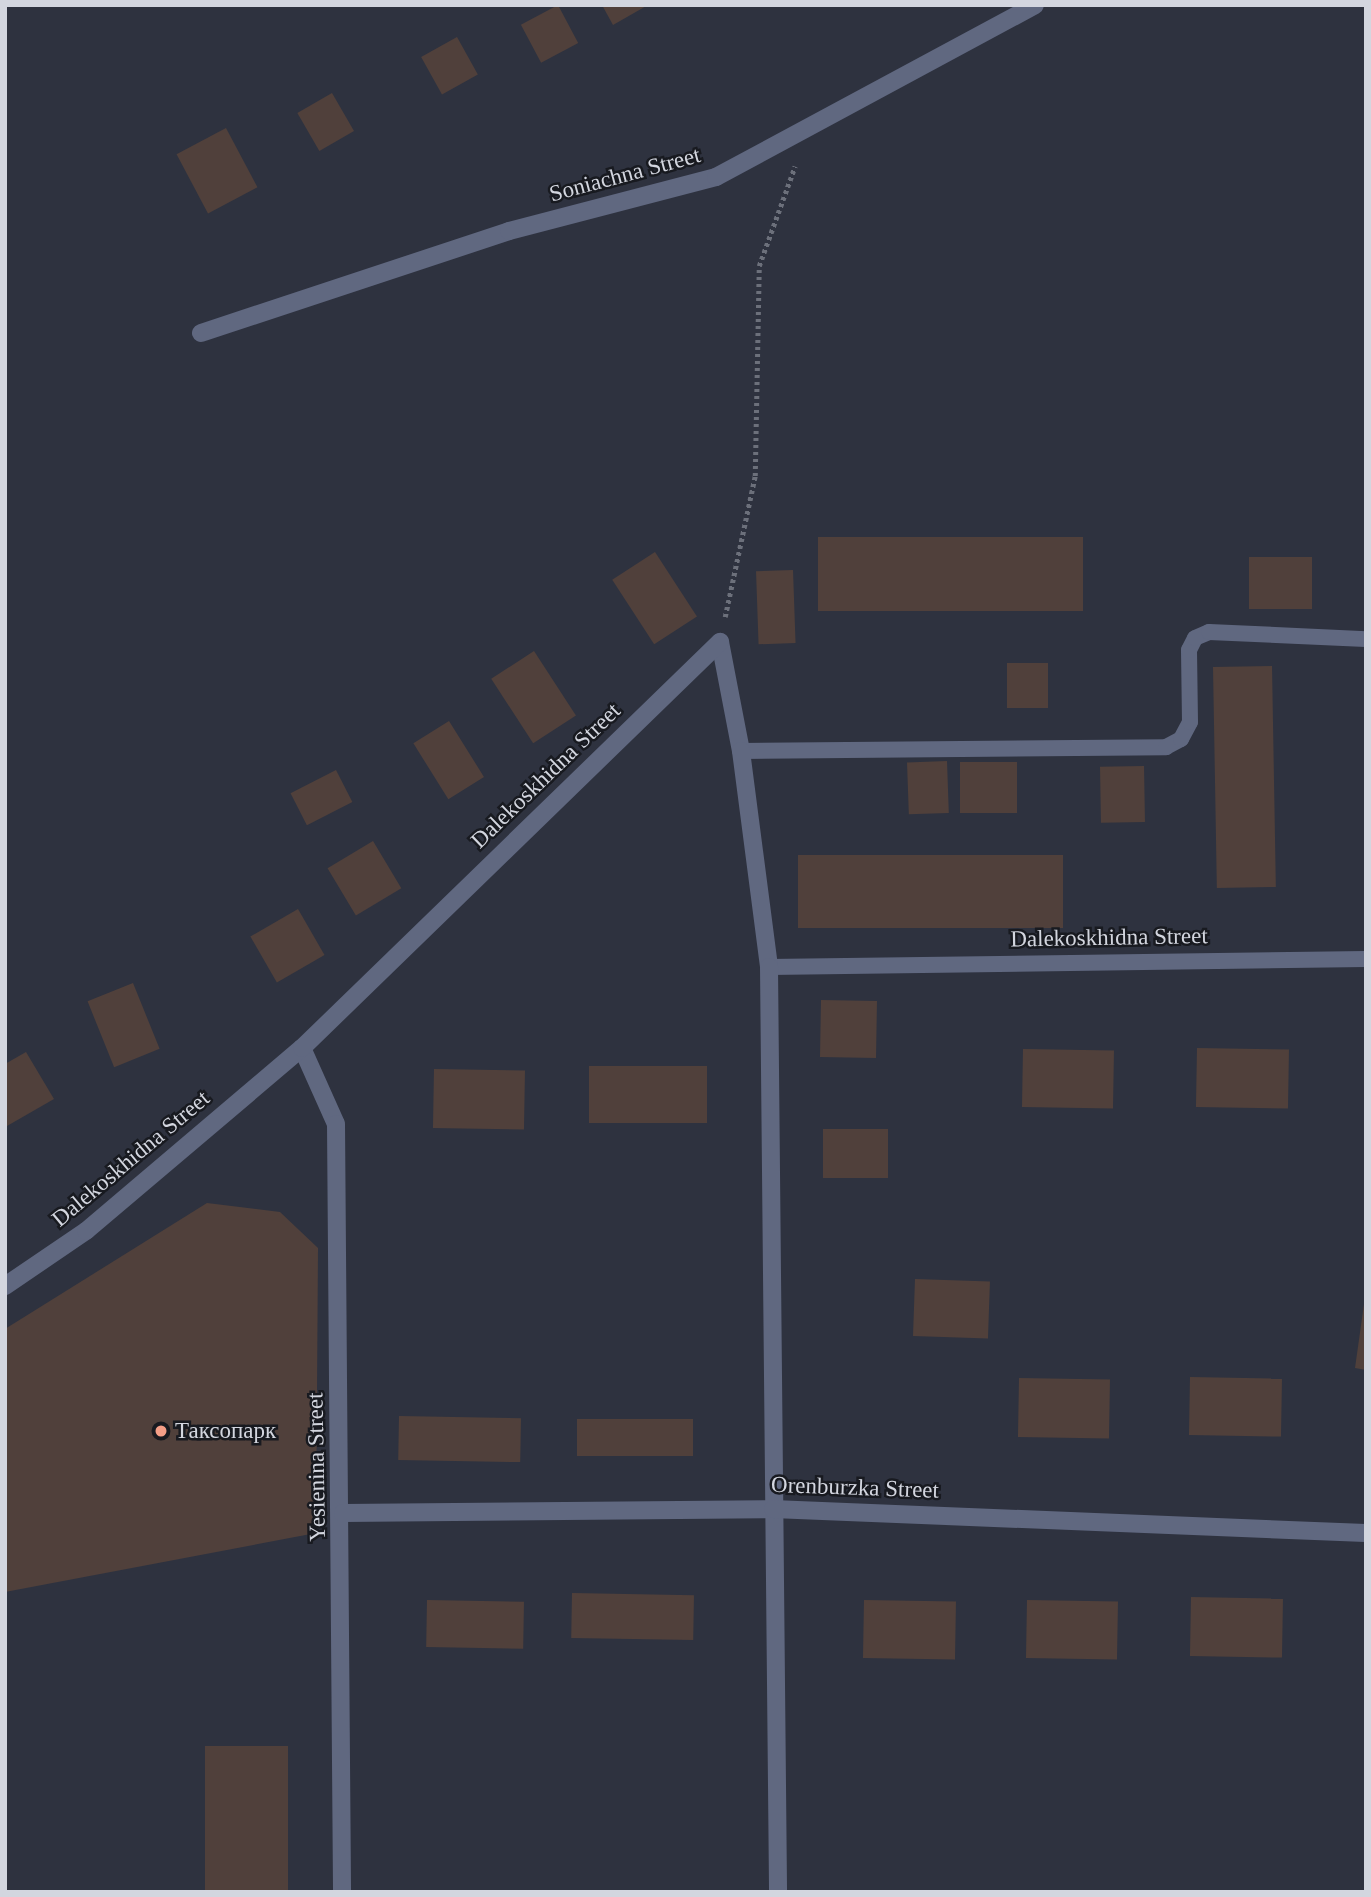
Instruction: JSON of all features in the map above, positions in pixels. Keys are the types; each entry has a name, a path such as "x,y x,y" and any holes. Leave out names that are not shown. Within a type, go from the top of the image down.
{"street":[{"name":"Soniachna Street","path":"201,333 509,231 716,177 1035,5"},
{"path":"720,642 741,751 769,967 778,1892"},
{"name":"Dalekoskhidna Street","path":"5,1286 86,1231 302,1048 720,642"},
{"name":"Yesienina Street","path":"302,1048 335,1124 343,1513 342,1892"},
{"name":"Orenburzka Street","path":"343,1513 773,1509 1366,1533"}],"lane":[{"path":"741,751 1166,747 1181,739 1190,722 1189,650 1195,638 1209,632 1366,639"},
{"name":"Dalekoskhidna Street","path":"769,967 1366,959"}],"path":[{"path":"720,642 755,476 759,266 810,127"}],"building":[{"path":"558,5 578,43 541,63 521,25"},
{"path":"602,5 648,5 613,25"},
{"path":"457,37 478,75 442,94 421,57"},
{"path":"332,93 354,131 319,151 297,113"},
{"path":"226,128 257,187 208,213 177,154"},
{"path":"818,537 1083,537 1083,611 818,611"},
{"path":"655,552 697,617 654,644 612,580"},
{"path":"1249,557 1312,557 1312,609 1249,609"},
{"path":"793,570 796,643 759,644 756,571"},
{"path":"534,651 576,716 533,743 491,679"},
{"path":"1007,663 1048,663 1048,708 1007,708"},
{"path":"1272,666 1276,887 1217,888 1213,667"},
{"path":"449,721 484,777 448,799 413,743"},
{"path":"947,761 949,813 909,814 907,762"},
{"path":"960,762 1017,762 1017,813 960,813"},
{"path":"1144,766 1145,822 1101,823 1100,767"},
{"path":"336,770 352,802 307,825 291,793"},
{"path":"373,841 401,888 356,915 328,868"},
{"path":"798,855 1063,855 1063,928 798,928"},
{"path":"298,909 324,955 277,982 250,936"},
{"path":"133,983 160,1049 114,1067 88,1001"},
{"path":"821,1000 877,1001 876,1058 820,1057"},
{"path":"1197,1048 1289,1050 1288,1109 1196,1107"},
{"path":"1023,1049 1114,1051 1113,1109 1022,1107"},
{"path":"26,1052 54,1099 7,1126 5,1064"},
{"path":"589,1066 707,1066 707,1123 589,1123"},
{"path":"434,1069 525,1071 524,1130 433,1128"},
{"path":"823,1129 888,1129 888,1178 823,1178"},
{"name":"Таксопарк","path":"207,1203 280,1212 318,1248 316,1533 5,1592 5,1329"},
{"path":"915,1279 990,1282 988,1339 913,1336"},
{"path":"1366,1304 1366,1370 1355,1368"},
{"path":"1190,1377 1282,1379 1281,1437 1189,1435"},
{"path":"1019,1378 1110,1380 1109,1439 1018,1437"},
{"path":"399,1416 521,1418 520,1462 398,1460"},
{"path":"577,1419 693,1419 693,1456 577,1456"},
{"path":"572,1593 694,1595 693,1640 571,1638"},
{"path":"1191,1597 1283,1599 1282,1658 1190,1656"},
{"path":"427,1600 524,1602 523,1649 426,1647"},
{"path":"864,1600 956,1602 955,1660 863,1658"},
{"path":"1027,1600 1118,1602 1117,1660 1026,1658"},
{"path":"205,1746 288,1746 288,1892 205,1892"}],"place":[{"name":"Таксопарк","path":"161,1431"}]}
